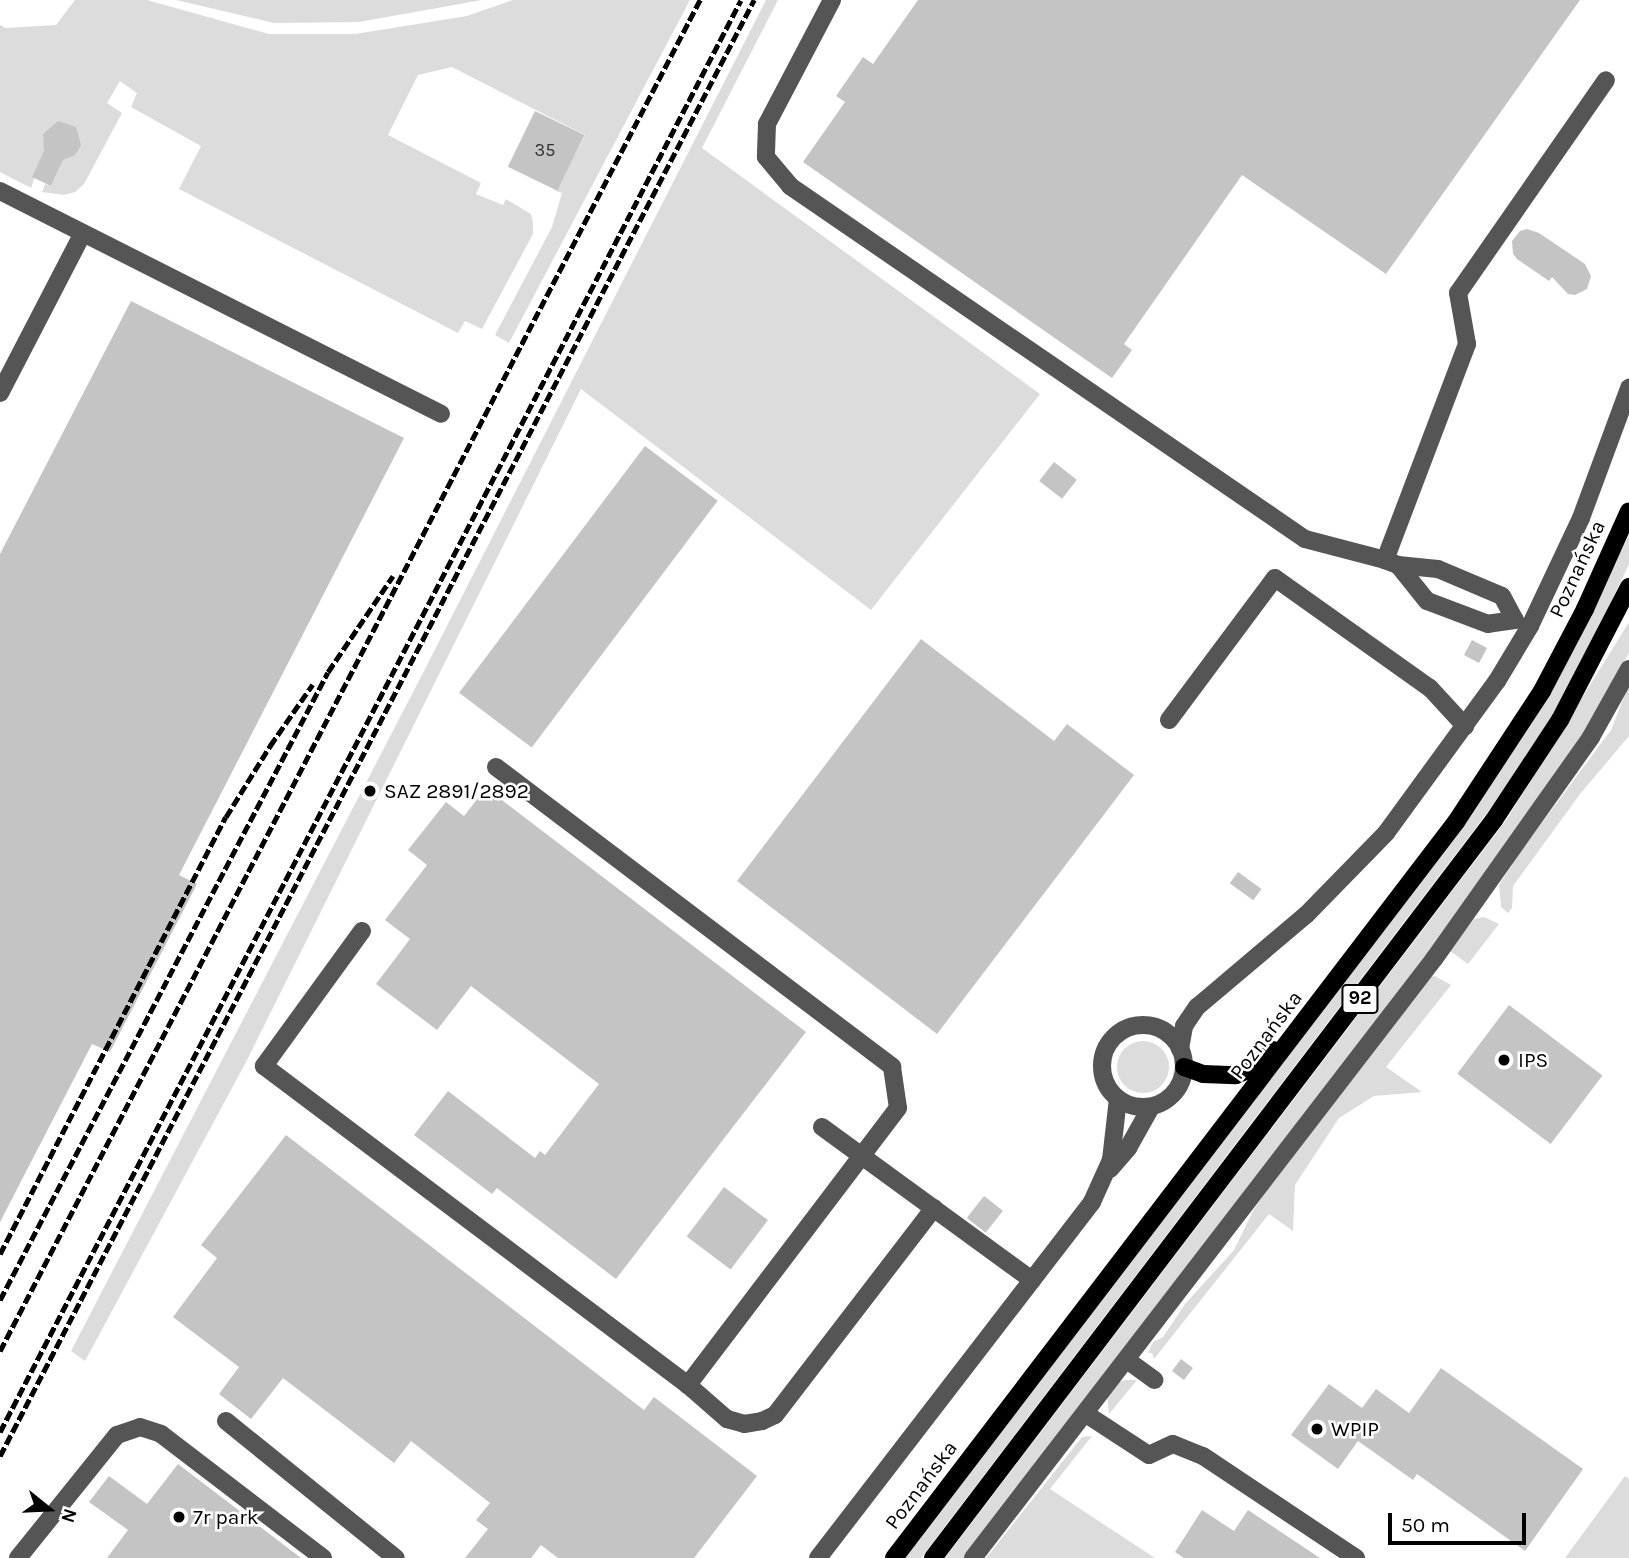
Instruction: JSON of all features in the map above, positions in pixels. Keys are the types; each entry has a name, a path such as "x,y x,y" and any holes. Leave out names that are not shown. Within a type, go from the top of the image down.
{"main road":[{"name":"Poznańska","path":"894,1558 1448,833 1514,736 1571,636 1629,511"},
{"name":"92","path":"933,1558 1494,820 1560,720 1629,587"},
{"path":"1182,1058 1213,1075 1244,1073 1262,1061 1313,1012"}],"street":[{"path":"832,0 767,124 765,157 790,186 1305,539 1391,562 1438,569 1502,596 1522,623"},
{"path":"1391,562 1467,344 1458,293 1606,80"},
{"path":"0,191 441,414"},
{"path":"0,393 83,233"},
{"path":"1182,1058 1172,1037 1160,1029 1145,1025 1131,1027 1118,1034 1108,1046 1103,1067 1108,1088 1128,1105 1150,1107 1164,1102 1175,1093 1182,1058 1189,1016 1306,915 1386,833 1497,681 1522,623 1581,517 1629,388"},
{"path":"1391,562 1427,601 1488,624 1522,623"},
{"path":"1170,720 1275,579 1430,688 1465,726"},
{"path":"973,1558 1434,959 1591,737 1629,669"},
{"path":"496,767 892,1067 898,1108 688,1385"},
{"path":"362,931 264,1066 688,1385 727,1419 744,1424 762,1422 775,1415 934,1208"},
{"path":"1106,1175 1114,1146 1118,1099"},
{"path":"818,1558 1091,1202 1106,1175 1128,1148 1150,1107"},
{"path":"822,1127 1032,1280"},
{"path":"1128,1360 1155,1380"},
{"path":"1086,1414 1149,1455 1173,1444 1203,1456 1356,1558"},
{"path":"226,1421 396,1558"},
{"path":"18,1558 117,1434 140,1427 161,1434 323,1558"}],"shaded area":[{"path":"75,0 147,0 269,34 355,34 467,16 513,0 690,0 509,343 495,335 552,227 562,193 556,191 585,135 452,67 418,75 388,135 481,183 476,194 503,205 506,199 531,214 533,223 533,234 482,329 465,321 458,333 179,189 201,146 131,107 137,93 120,81 107,103 122,113 84,184 75,192 64,195 42,192 45,184 51,186 60,167 41,158 31,188 0,172 0,25 6,28 56,25"},
{"path":"176,0 482,0 359,22 274,23"},
{"path":"766,0 778,0 702,148 1040,394 871,610 581,389 246,1062 85,1361 71,1351 424,671"},
{"path":"1629,535 1629,564 1592,642 1551,718 1493,805 921,1558 905,1558 1472,815 1559,678"},
{"path":"1629,622 1629,653 1588,727 1435,946 964,1558 945,1558 1507,819"},
{"path":"1629,684 1629,736 1580,794 1513,886 1512,908 1508,913 1501,907 1499,885 1611,730"},
{"path":"1484,917 1499,924 1468,964 1450,951 1474,919"},
{"path":"1435,976 1451,985 1386,1067 1422,1092 1374,1096 1339,1118 1295,1185 1293,1231 1269,1214 1154,1359 1152,1353 1148,1353 1153,1342 1163,1337 1185,1304 1234,1250 1254,1209 1280,1172 1430,977"},
{"path":"1143,1041 1153,1043 1161,1049 1167,1057 1167,1077 1161,1085 1153,1091 1143,1093 1133,1091 1125,1085 1119,1077 1117,1067 1119,1057 1125,1049 1133,1043"},
{"path":"1137,1380 1109,1414 1107,1396 1116,1383"},
{"path":"1092,1436 1050,1489 1155,1558 986,1558 1082,1437"},
{"path":"1625,1476 1629,1479 1629,1558 1565,1558"}],"building":[{"path":"918,0 1580,0 1386,274 1242,175 1124,344 1132,350 1112,378 803,162 845,102 836,96 863,57 873,64"},
{"path":"535,111 584,135 557,191 508,167"},
{"path":"58,121 76,127 81,145 75,155 63,160 51,186 32,177 44,151 43,134"},
{"path":"1527,229 1539,233 1585,264 1591,276 1587,289 1575,295 1568,294 1552,277 1549,281 1517,259 1513,254 1512,241 1520,231"},
{"path":"131,301 404,438 179,875 197,884 110,1052 92,1044 0,1222 0,554"},
{"path":"645,446 718,501 532,748 459,693"},
{"path":"1054,462 1077,480 1062,499 1039,481"},
{"path":"921,639 1054,741 1067,724 1134,775 937,1034 737,881"},
{"path":"1472,640 1487,648 1479,663 1464,655"},
{"path":"486,788 806,1032 616,1279 497,1188 492,1194 414,1135 448,1091 535,1158 540,1151 545,1155 599,1084 471,986 437,1030 376,984 410,939 385,920 427,865 408,850 446,802 464,816"},
{"path":"1238,872 1261,889 1253,900 1230,883"},
{"path":"1509,1005 1602,1075 1551,1144 1457,1074"},
{"path":"286,1135 644,1410 654,1397 757,1476 694,1558 558,1558 541,1545 531,1558 465,1558 488,1529 476,1520 490,1503 411,1441 394,1463 283,1378 251,1419 219,1394 239,1367 173,1317 217,1258 201,1245"},
{"path":"724,1187 768,1220 731,1270 687,1237"},
{"path":"984,1196 1003,1211 986,1233 967,1218"},
{"path":"1181,1359 1193,1368 1184,1380 1172,1371"},
{"path":"1441,1368 1583,1469 1525,1551 1417,1474 1413,1480 1358,1441 1338,1469 1291,1435 1329,1384 1362,1408 1376,1389 1409,1413"},
{"name":"7r park","path":"178,1464 301,1558 107,1558 128,1530 89,1502 109,1476 147,1504"},
{"path":"1202,1510 1234,1531 1248,1510 1320,1558 1184,1558 1175,1552"}],"railway":[{"path":"0,1351 700,0"},
{"path":"0,1432 741,0"},
{"path":"0,1456 754,0"},
{"path":"0,1300 328,672 393,576"},
{"path":"0,1254 226,817 313,684"}],"place":[{"name":"SAZ 2891/2892","path":"370,791"},
{"name":"IPS","path":"1504,1060"},
{"name":"WPIP","path":"1317,1429"},
{"name":"7r park","path":"179,1517"}]}
